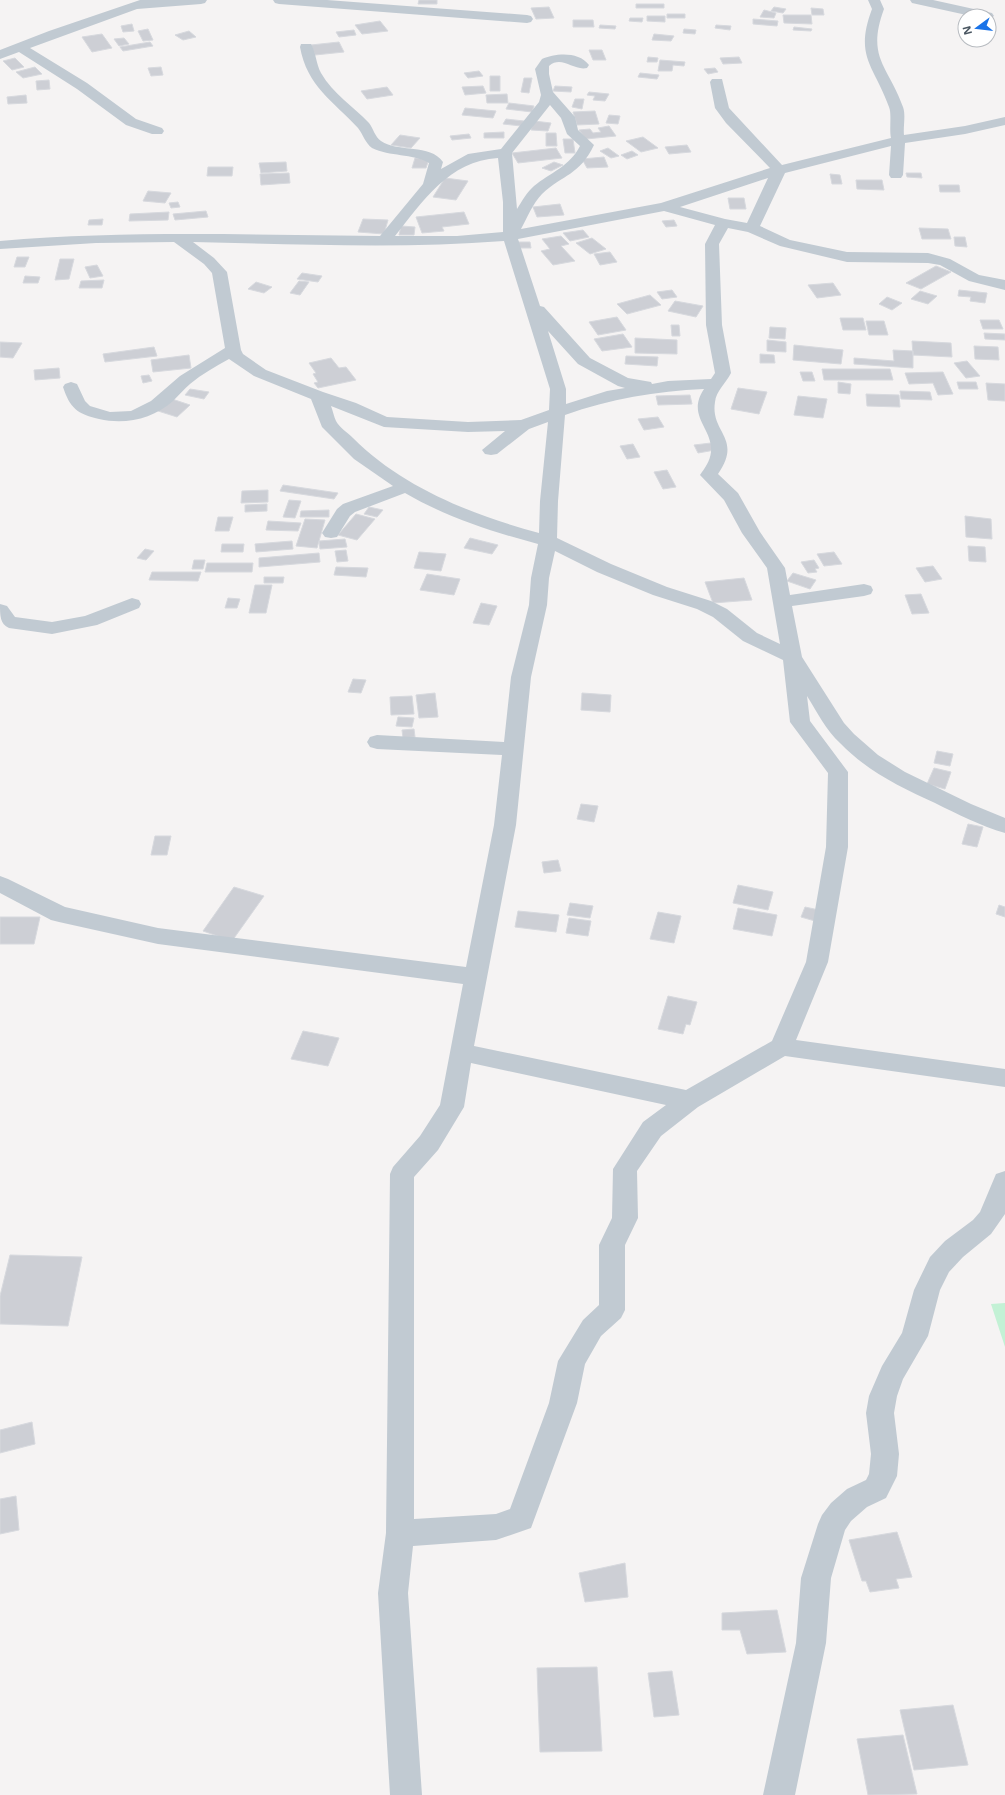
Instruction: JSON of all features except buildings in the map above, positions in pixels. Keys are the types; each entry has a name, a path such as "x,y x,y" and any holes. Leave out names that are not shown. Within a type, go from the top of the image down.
{"street":[{"path":"0,55 53,34 152,0"},
{"path":"135,6 201,0"},
{"path":"279,0 341,3 526,19"},
{"path":"874,0 878,8 870,38 872,56 897,109 896,127 898,140 896,175"},
{"path":"916,0 957,9"},
{"path":"0,41 53,34"},
{"path":"20,47 82,86 131,122 157,131"},
{"path":"306,47 308,61 315,76 341,106 364,126 376,144 387,149 430,157 436,162 430,185"},
{"path":"510,236 537,191 568,172 584,154 587,145 572,130 568,117 548,93 542,78 542,68 545,63 553,59 566,58 582,65"},
{"path":"717,82 722,108 731,120 779,170"},
{"path":"384,241 430,185 441,175 470,158 505,153 545,103 548,93"},
{"path":"0,245 53,240 179,239 384,241 457,240 510,236 664,207 779,170 898,140 965,130 992,132 1005,121"},
{"path":"406,1795 393,1593 400,1533 402,1174 429,1143 452,1107 461,1052 505,825 521,677 538,605 540,578 548,541 549,501 556,437 558,389 532,303 515,256 510,236 510,202 505,153"},
{"path":"752,228 779,170"},
{"path":"664,207 724,223 752,228 785,243 847,257 937,259 974,278 1005,285"},
{"path":"724,223 712,244 714,325 723,374 710,392 706,402 707,419 717,435 720,446 718,461 709,475 732,497 751,533 776,568 792,657 800,722 838,772 837,847 817,962 797,1006 782,1047"},
{"path":"179,239 209,261 219,272 232,350 236,357 260,373 316,396 350,407 384,422 468,427 523,426"},
{"path":"532,303 584,361 624,383 668,386 716,384"},
{"path":"71,386 80,407 92,413 120,418 138,415 152,409 186,379 232,350"},
{"path":"491,450 523,426 557,412 612,395 668,386"},
{"path":"316,396 323,406 328,423 360,455 406,487 424,497 500,528 548,541 604,568 660,591 704,605 720,613 750,637 792,657 837,728 871,760 898,777 964,810 1005,826"},
{"path":"331,533 343,513 349,508 406,487"},
{"path":"782,602 864,590"},
{"path":"0,610 8,622 52,628 90,621 132,604"},
{"path":"377,742 514,749"},
{"path":"0,884 59,914 158,936 476,977"},
{"path":"400,1533 496,1527 522,1518 562,1403 572,1360 592,1328 612,1310 612,1245 625,1218 625,1169 652,1129 689,1100 782,1047 1005,1078"},
{"path":"461,1052 689,1100"},
{"path":"779,1795 812,1643 816,1578 832,1524 841,1512 857,1498 876,1488 883,1476 885,1454 880,1413 883,1396 892,1374 915,1336 927,1290 939,1265 954,1249 989,1220 996,1207 1005,1181"}],"green space":[{"path":"1005,1303 1005,1347 991,1304"}]}
